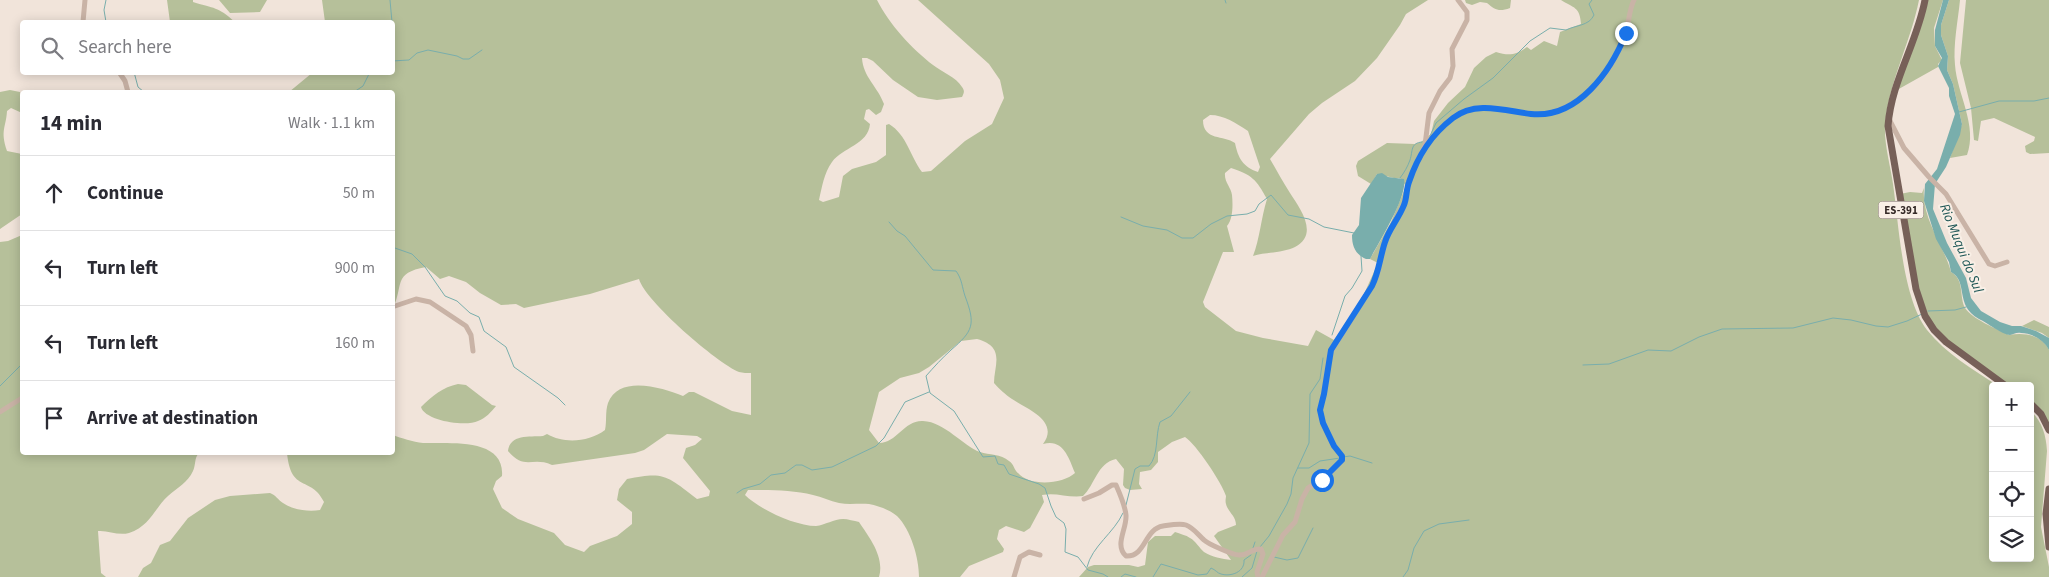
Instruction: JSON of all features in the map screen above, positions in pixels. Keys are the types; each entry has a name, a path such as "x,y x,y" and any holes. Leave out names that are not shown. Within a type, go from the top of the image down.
{"main road":[{"name":"ES-391","path":"1925,0 1893,99 1888,133 1920,306 1929,323 1946,342 2001,382"},
{"path":"2034,407 2041,414 2049,430"},
{"path":"2049,489 2046,525 2049,546"}],"street":[{"path":"83,20 85,0"},
{"path":"1426,145 1429,113 1440,91 1450,78 1453,66 1452,48 1467,20 1467,12 1458,0"},
{"path":"1260,577 1283,535 1295,522 1302,499 1308,488 1326,477 1342,460 1342,456 1334,446 1320,415 1330,354 1372,286 1377,275 1386,239 1404,204 1409,181 1426,145 1448,122 1462,112 1489,108 1537,114 1555,111 1573,104 1600,80 1613,60 1626,33 1634,0"},
{"path":"121,75 127,90"},
{"path":"1889,119 1900,143 1946,194 1989,264 1995,266 2007,262"},
{"path":"395,306 416,299 430,302 466,326 471,335 473,351"},
{"path":"0,412 20,399"},
{"path":"1084,499 1101,492 1112,484 1116,485 1125,513 1126,521 1120,545 1121,550 1126,556 1132,556 1140,550 1154,529 1161,526 1184,524 1195,530 1208,544 1237,555 1244,555 1255,549 1261,549 1263,554 1257,572 1260,577"},
{"path":"1014,577 1020,557 1029,552 1040,555"}],"green space":[{"path":"167,0 193,0 193,2 220,10 233,20 170,20"},
{"path":"219,0 267,0 260,12 230,13"},
{"path":"322,0 877,0 894,27 909,44 933,65 956,80 963,88 964,93 962,97 937,100 918,97 893,80 873,61 862,58 865,71 884,104 881,112 876,115 869,109 866,110 864,119 870,124 865,137 837,157 829,166 819,200 823,202 839,197 843,176 852,169 876,162 886,155 886,125 889,124 900,134 922,172 931,171 965,141 992,124 1004,98 1000,80 989,64 918,0 1428,0 1406,14 1377,58 1355,81 1309,114 1270,159 1305,220 1307,228 1302,242 1290,249 1253,256 1267,199 1260,187 1249,176 1231,168 1225,173 1232,195 1231,216 1227,226 1234,252 1223,252 1203,302 1205,307 1236,331 1308,346 1316,330 1334,340 1359,305 1378,263 1370,259 1391,222 1406,186 1400,178 1377,174 1371,184 1358,176 1356,166 1358,161 1387,143 1415,144 1431,134 1434,121 1448,103 1465,87 1474,68 1486,57 1496,52 1505,54 1516,53 1527,47 1531,50 1544,41 1557,46 1560,32 1581,24 1578,11 1561,0 1919,0 1889,101 1885,124 1907,280 1919,316 1934,339 1951,354 1992,382 1989,382 1989,562 2034,562 2034,415 2040,424 2046,439 2047,451 2041,527 2049,567 2049,577 1079,577 1088,567 1094,565 1129,565 1138,567 1145,565 1148,542 1155,536 1171,536 1175,532 1192,539 1207,554 1231,560 1214,536 1218,532 1236,525 1235,519 1227,507 1224,490 1214,473 1202,455 1185,437 1172,442 1158,452 1158,462 1151,470 1140,472 1139,484 1142,489 1130,490 1125,488 1123,485 1124,469 1116,459 1110,461 1100,470 1083,496 1042,495 1044,502 1030,528 1024,532 1006,526 999,530 997,539 1004,549 1003,552 969,566 960,577 919,577 918,561 910,536 897,516 884,508 869,504 839,503 797,492 748,490 745,495 759,506 778,516 798,523 816,526 843,519 859,522 878,555 880,562 879,577 138,577 143,568 151,563 160,545 170,541 188,518 215,500 230,496 270,493 283,503 296,509 306,511 320,510 324,502 319,494 302,483 293,474 289,466 287,455 395,455 395,436 423,443 473,445 485,449 494,455 500,463 502,476 496,481 493,489 502,508 518,519 554,533 565,545 584,552 590,546 617,536 632,524 632,512 617,500 619,489 627,479 650,476 665,477 697,499 709,496 710,491 683,458 686,448 695,445 702,439 697,436 667,434 644,450 635,453 552,465 539,462 524,462 514,457 508,451 512,442 526,437 547,434 561,439 576,440 599,434 605,430 607,406 614,394 631,386 653,387 683,396 689,392 694,392 732,411 751,415 751,373 739,372 699,344 654,302 639,279 590,294 524,308 516,304 501,305 480,293 466,282 449,276 440,279 426,267 408,273 404,277 395,303 395,90 291,90 310,75 395,75 395,20 325,20","holes":["1210,115 1225,118 1248,131 1260,167 1258,172 1245,165 1235,143 1206,131 1203,120","977,339 986,342 992,347 996,357 994,383 1000,390 1045,422 1047,436 1043,444 1056,444 1064,451 1075,473 1070,477 1055,482 1030,480 1018,473 1006,459 980,452 939,425 931,422 923,421 911,424 891,439 879,443 869,430 879,392 900,378 919,373 929,367 961,341"]},
{"path":"1465,0 1511,0 1510,8 1500,10 1487,3 1480,2 1472,5 1466,3"},
{"path":"1925,0 1943,0 1934,28 1935,46 1942,60 1938,67 1897,90"},
{"path":"1949,0 1960,0 1955,41 1955,65 1969,121 1970,133 1967,155 1950,158 1962,124 1953,84 1947,70 1948,56 1941,35 1941,25"},
{"path":"1966,0 2049,0 2049,153 2030,154 2026,152 2025,146 2034,141 2035,137 1994,118 1981,121 1978,141 1974,140 1971,108 1960,63"},
{"path":"10,90 20,92 20,112 11,108 7,111 4,138 7,151 20,154 20,215 0,229 0,92"},
{"path":"1924,188 1924,199 1929,221 1951,272 1958,279 1963,304 1968,312 1979,320 2009,335 2026,334 2037,338 2049,350 2049,428 2034,407 2034,382 2004,382 1946,340 1935,328 1921,302 1900,194 1910,192 1922,193"},
{"path":"20,236 20,455 198,455 193,471 188,478 163,501 142,526 125,534 98,531 101,573 106,577 0,577 0,242"},
{"path":"2034,320 2049,327 2049,338 2042,333 2022,326"},
{"path":"458,384 466,385 496,406 483,418 472,423 447,422 424,412 421,407 429,399 438,392"}],"water":[{"path":"1943,0 1949,0 1941,25 1941,35 1948,56 1947,70 1953,84 1962,124 1960,135 1946,167 1935,184 1933,209 1947,243 1966,278 1971,298 1981,311 2000,322 2012,326 2021,326 2049,338 2049,350 2041,340 2033,336 2025,333 2007,334 1971,313 1964,301 1959,282 1951,272 1949,262 1936,239 1924,201 1925,184 1937,169 1955,114 1949,96 1949,88 1938,66 1942,58 1935,46 1935,30"},
{"path":"1382,173 1388,177 1404,179 1404,187 1402,196 1386,231 1370,259 1366,259 1359,255 1355,249 1352,235 1359,225 1361,198 1377,174"}],"waterway":[{"path":"106,0 104,10 106,20"},
{"path":"390,0 392,20"},
{"path":"1430,136 1436,123 1493,78 1530,41 1550,28 1566,30 1582,25 1592,19 1594,15 1589,4 1592,0"},
{"path":"395,61 409,60 417,53 428,50 469,59 482,50"},
{"path":"135,75 138,87 142,90"},
{"path":"357,90 363,86 368,75"},
{"path":"1959,112 1999,101 2034,101 2049,98"},
{"path":"1400,178 1406,169 1415,144 1422,142"},
{"path":"1121,217 1143,226 1167,230 1182,238 1193,238 1211,224 1227,216 1247,214 1255,211 1259,204 1271,195 1288,215 1309,219 1324,227 1354,233"},
{"path":"889,222 897,231 905,236 933,270 956,271 961,280 971,314 970,327 964,338 926,376 930,393 954,411 983,457 995,456 998,464 1004,465 1009,474 1039,484 1045,488 1056,517 1064,523 1066,529 1065,552 1078,557 1088,570 1108,577"},
{"path":"395,248 412,254 425,267 445,296 457,301 470,313 479,317 484,331 506,347 514,367 565,405"},
{"path":"1332,335 1345,296 1362,271 1361,256"},
{"path":"1928,311 1955,310 1966,307"},
{"path":"1583,365 1609,364 1648,350 1671,351 1699,337 1722,329 1793,328 1833,318 1888,327 1922,314"},
{"path":"1260,547 1269,536 1287,504 1291,494 1293,478 1309,443 1310,394 1320,379 1323,358"},
{"path":"0,386 20,366"},
{"path":"737,493 743,489 760,484 771,475 785,473 796,465 802,465 812,470 832,467 876,446 884,438 905,402 929,392"},
{"path":"1126,505 1135,469 1140,466 1149,466 1152,462 1156,451 1160,422 1171,416 1190,392"},
{"path":"1343,457 1350,456 1372,463"},
{"path":"1298,468 1309,468 1320,461 1340,458"},
{"path":"1087,567 1093,553 1123,513"},
{"path":"1403,577 1408,570 1414,548 1424,531 1439,524 1469,520"},
{"path":"1274,557 1287,560 1298,558 1313,528"},
{"path":"1253,548 1255,542"},
{"path":"1242,577 1252,568 1257,551"},
{"path":"1153,577 1161,564 1198,575 1207,574 1211,568 1221,574 1233,574 1242,568 1244,560 1251,555"},
{"path":"1121,577 1125,574 1136,577"}],"route":[{"path":"1322,480 1342,462 1342,456 1334,446 1320,415 1330,354 1333,346 1372,286 1377,275 1386,239 1404,204 1409,181 1426,145 1448,122 1462,112 1489,108 1537,114 1555,111 1573,104 1600,80 1613,60 1626,33"}],"water label":[{"name":"Rio Muqui do Sul","path":"1962,248"}]}
